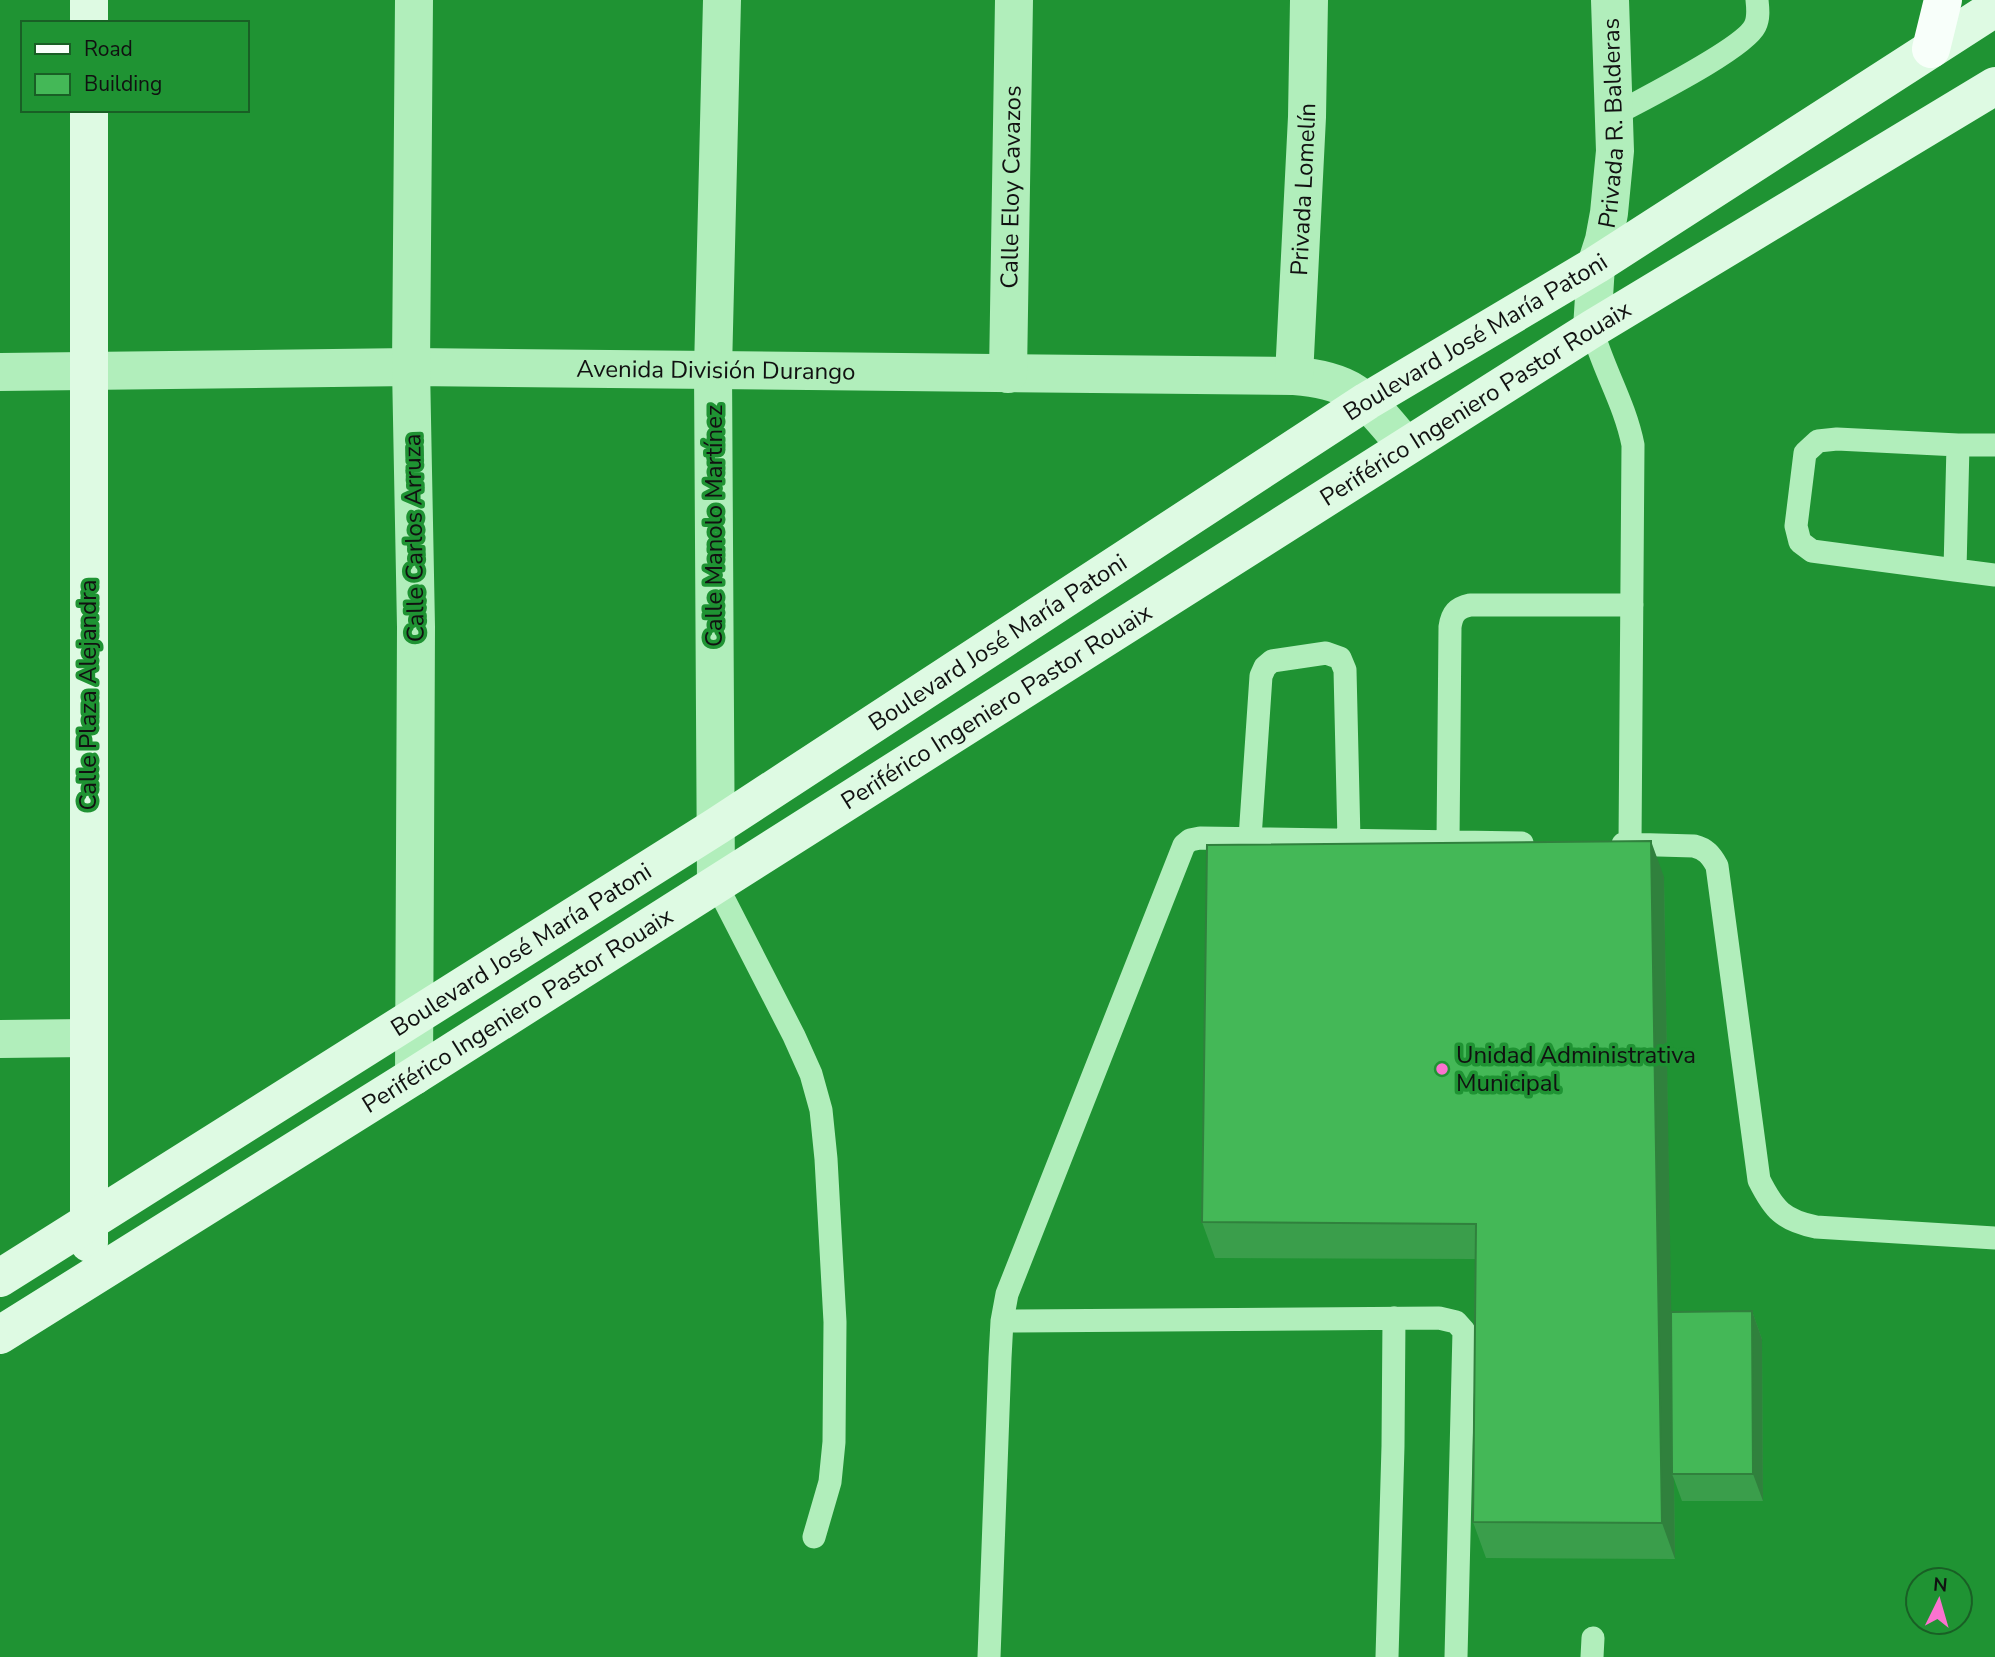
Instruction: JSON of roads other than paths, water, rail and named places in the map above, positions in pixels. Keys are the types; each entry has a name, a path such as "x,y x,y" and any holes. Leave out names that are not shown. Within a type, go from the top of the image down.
{"main road":[{"path":"89,0 89,21"},
{"path":"1931,49 1943,0"},
{"name":"Boulevard José María Patoni","path":"0,1279 717,826 1367,401 1596,265 1995,8"},
{"name":"Periférico Ingeniero Pastor Rouaix","path":"0,1335 414,1076 1592,329 1995,86"},
{"name":"Calle Plaza Alejandra","path":"89,112 89,1280"}],"street":[{"name":"Calle Carlos Arruza","path":"414,0 411,367 416,627 414,1076"},
{"name":"Calle Manolo Martínez","path":"716,884 713,370 722,0"},
{"name":"Calle Eloy Cavazos","path":"1008,374 1014,0"},
{"name":"Privada Lomelín","path":"1294,376 1307,117 1309,0"},
{"name":"Privada R. Balderas","path":"1592,329 1596,265 1604,240 1613,180 1610,0"},
{"name":"Avenida División Durango","path":"0,372 411,367 1294,376 1321,378 1342,384 1367,401 1406,446"},
{"path":"0,1039 87,1038"}],"lane":[{"path":"1614,116 1730,50 1751,33 1758,17 1757,0"},
{"path":"1592,329 1599,353 1626,414 1633,445 1630,844"},
{"path":"1995,445 1836,439 1818,441 1805,453 1796,526 1800,542 1812,551 1995,575"},
{"path":"1955,570 1958,445"},
{"path":"1448,842 1452,617 1462,606 1471,605 1632,605"},
{"path":"1250,838 1261,676 1272,661 1326,653 1340,658 1345,670 1349,840"},
{"path":"989,1657 1002,1321 1007,1294 1184,845 1200,838 1543,843"},
{"path":"1605,844 1694,846 1712,855 1717,866 1759,1180 1769,1201 1781,1214 1795,1223 1816,1227 1995,1238"},
{"path":"716,884 794,1036 811,1074 821,1110 835,1322 834,1442 830,1482 814,1537"},
{"path":"1387,1657 1394,1318"},
{"path":"1002,1321 1439,1318 1456,1322 1464,1331 1456,1657"}],"place":[{"name":"Unidad Administrativa Municipal","path":"1442,1069"}]}
